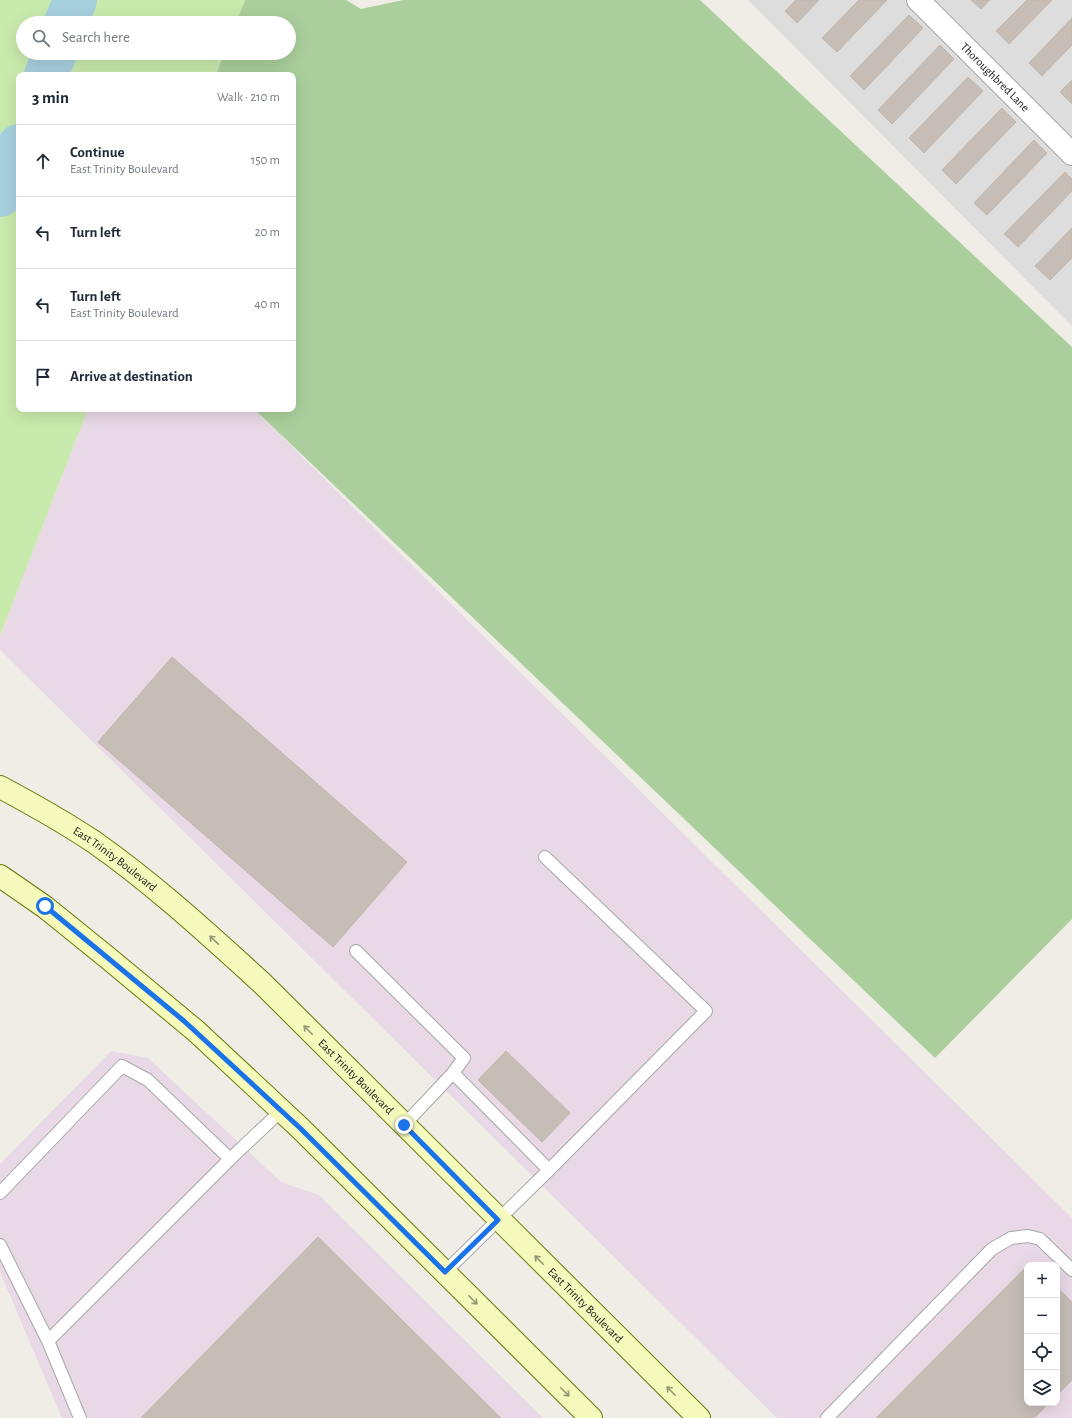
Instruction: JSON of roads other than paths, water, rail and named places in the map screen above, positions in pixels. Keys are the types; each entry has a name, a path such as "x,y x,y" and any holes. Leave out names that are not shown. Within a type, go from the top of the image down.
{"main road":[{"name":"East Trinity Boulevard","path":"0,787 41,808 95,842 168,900 262,983 498,1220 699,1418"},
{"path":"0,876 45,906 184,1021 282,1110 591,1418"}],"street":[{"name":"Thoroughbred Lane","path":"918,0 1072,154"}],"lane":[{"path":"445,1272 550,1170 706,1011 545,857"},
{"path":"356,951 464,1058 453,1073 404,1125"},
{"path":"0,1193 122,1066 148,1080 230,1159"},
{"path":"453,1073 550,1170"},
{"path":"48,1341 230,1159 282,1110"},
{"path":"827,1418 992,1249 1011,1238 1028,1236 1040,1239 1072,1270"},
{"path":"0,1245 48,1341 80,1418"}],"waterway":[{"path":"69,16 75,0"},
{"path":"47,72 52,60"},
{"path":"0,195 16,154"}]}
